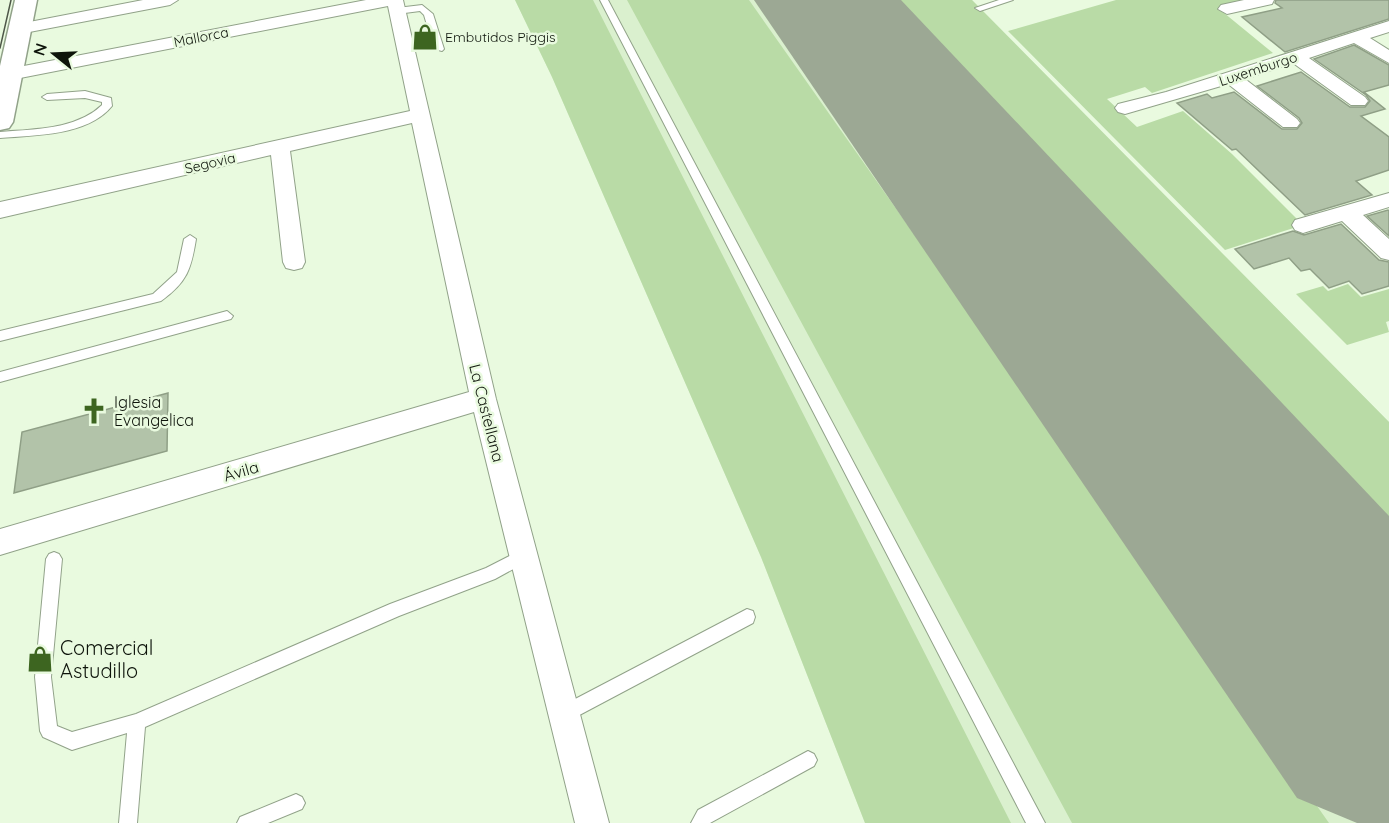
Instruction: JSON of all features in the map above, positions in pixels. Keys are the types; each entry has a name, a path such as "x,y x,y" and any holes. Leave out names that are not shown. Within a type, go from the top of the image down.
{"main road":[{"path":"2,109 26,0"}],"street":[{"path":"19,29 170,0"},
{"path":"1227,9 1266,0"},
{"name":"Mallorca","path":"10,74 395,4"},
{"name":"La Castellana","path":"395,4 483,399 592,823"},
{"name":"Luxemburgo","path":"1125,108 1296,57 1389,26"},
{"path":"1356,36 1389,58"},
{"path":"1296,57 1358,101"},
{"path":"1231,77 1290,123"},
{"name":"Segovia","path":"0,210 420,116"},
{"path":"280,147 294,262"},
{"path":"1303,225 1389,200"},
{"path":"1346,212 1389,252"},
{"name":"Ávila","path":"0,542 483,399"}],"lane":[{"path":"604,0 1036,823"},
{"path":"980,8 1009,0"},
{"path":"395,4 422,8 428,14 439,50"},
{"path":"0,135 86,122 101,114 107,106 107,100 99,96 47,97"},
{"path":"0,336 157,298 177,283 186,270 190,239"},
{"path":"0,377 227,316"},
{"path":"54,559 43,677 49,731 72,741 137,722 396,609 490,574 523,556"},
{"path":"564,714 747,616"},
{"path":"128,823 137,722"},
{"path":"700,823 704,816 808,760"},
{"path":"246,823 296,802"}],"shaded area":[{"path":"515,0 972,0 1389,422 1389,823 865,823 761,557 552,77"},
{"path":"515,0 593,0 1011,823 865,823 761,557 552,77"},
{"path":"627,0 749,0 1329,823 1072,823"},
{"path":"890,0 972,0 1389,422 1389,565"},
{"path":"1116,0 1241,0 1218,8 1273,53 1152,93 1145,87 1107,99 1137,127 1183,111 1232,154 1303,225 1225,250 1008,31"},
{"path":"1348,284 1361,297 1389,289 1389,321 1386,322 1389,332 1347,345 1296,294 1323,286 1328,291"}],"building":[{"path":"1276,0 1389,0 1389,19 1285,52 1242,17 1282,8 1275,3"},
{"path":"1354,45 1389,65 1389,85 1364,92 1385,109 1361,116 1389,137 1389,170 1356,181 1372,195 1305,215 1236,149 1232,150 1177,103 1207,94 1212,98 1234,92 1282,129 1297,129 1302,123 1299,118 1257,86 1301,72 1350,107 1365,107 1370,101 1366,95 1314,59"},
{"path":"1389,211 1389,236 1367,216"},
{"path":"1341,224 1379,260 1389,262 1389,286 1362,294 1349,281 1329,288 1310,269 1301,271 1289,258 1254,269 1235,249 1293,231 1304,235"},
{"path":"168,393 167,451 14,493 22,432"}],"runway":[{"path":"824,0 1389,706"}],"tram line":[{"path":"0,48 11,0"}],"place":[{"name":"Embutidos Piggis","path":"425,37"},
{"name":"Iglesia Evangelica","path":"94,411"},
{"name":"Comercial Astudillo","path":"40,659"}]}
